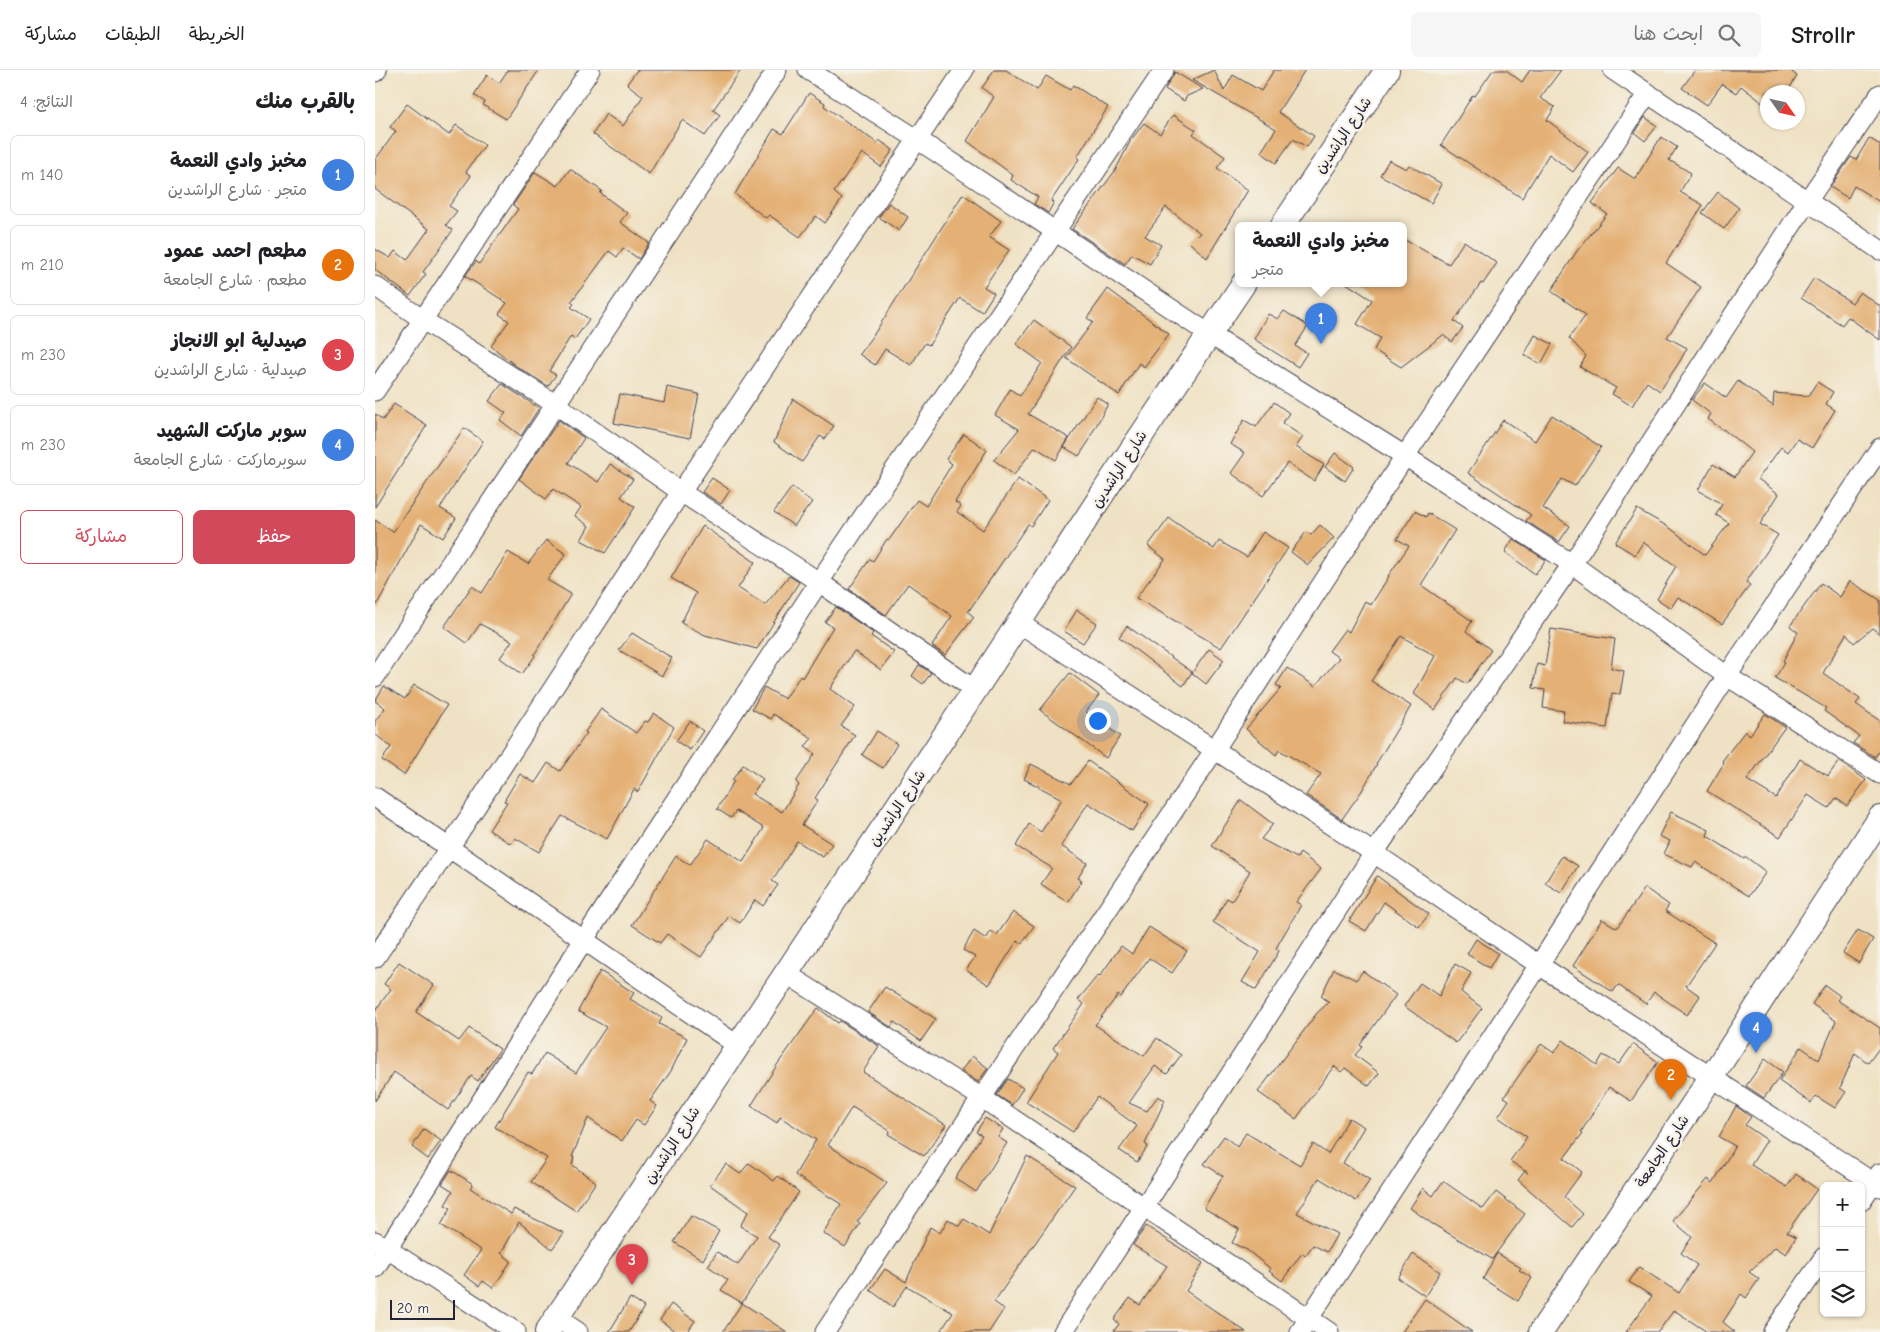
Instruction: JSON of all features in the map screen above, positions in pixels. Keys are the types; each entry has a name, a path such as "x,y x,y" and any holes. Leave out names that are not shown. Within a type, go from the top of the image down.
{"street":[{"path":"375,391 590,70"},
{"path":"375,677 777,70"},
{"path":"808,70 1209,334 1405,456 1572,564 1727,676 1880,774"},
{"path":"375,958 681,492 964,70"},
{"path":"375,1268 381,1246 819,582 1164,70"},
{"name":"شارع الراشدين","path":"1285,222 1387,70"},
{"path":"1613,70 1880,250"},
{"path":"825,1332 1215,749 1405,456 1648,93"},
{"path":"1063,1332 1373,852 1572,564 1808,200 1880,94"},
{"path":"375,286 423,320 555,404 681,492 819,582 975,690"},
{"name":"شارع الراشدين","path":"552,1325 737,1045 787,974 1118,470 1241,287"},
{"path":"1305,1326 1727,676 1880,448"},
{"path":"1019,623 1373,852 1539,965 1878,1181 1865,1196"},
{"path":"375,797 737,1045"},
{"name":"شارع الجامعة","path":"1541,1332 1712,1076 1880,818"},
{"path":"787,974 982,1098 1144,1208 1305,1326 1329,1332"},
{"path":"381,1246 515,1332"},
{"path":"1773,1332 1820,1263"},
{"path":"552,1325 579,1332"}],"building":[{"path":"508,70 539,70 506,119 483,105 485,102 474,95 487,75 499,83"},
{"path":"637,70 741,70 713,110 720,115 705,136 682,120 649,174 593,134 606,114 623,126 643,96 627,84"},
{"path":"994,70 1006,70 1037,90 1046,76 1070,90 1073,85 1108,107 1077,157 1079,159 1051,201 1054,202 1048,213 1034,204 1038,197 1011,180 1013,175 967,141 994,97 982,88"},
{"path":"1214,70 1224,91 1233,75 1261,91 1274,70 1305,70 1278,112 1314,136 1307,147 1293,139 1276,163 1261,152 1276,129 1192,80"},
{"path":"1493,70 1506,70 1522,82 1530,70 1561,70 1540,98 1555,107 1547,120 1588,152 1573,172 1549,154 1522,198 1441,145 1473,95 1475,96"},
{"path":"1695,70 1793,70 1792,72 1797,76 1792,85 1760,85 1760,101 1741,86 1736,93 1722,84 1707,105 1682,88"},
{"path":"1175,72 1203,89 1187,96 1184,101 1165,89"},
{"path":"809,93 825,103 824,106 877,143 879,140 893,150 881,167 862,153 834,192 842,199 825,223 816,216 800,237 769,215 766,218 735,194 774,129 783,134"},
{"path":"407,104 449,135 456,125 485,145 466,172 471,176 449,206 457,211 446,225 453,230 423,272 426,274 410,296 375,270 375,249 390,258 395,251 407,260 429,229 375,189 375,160 396,131 390,127"},
{"path":"1173,115 1196,130 1193,134 1225,157 1217,168 1248,190 1207,258 1190,243 1200,233 1166,207 1145,236 1161,245 1150,264 1132,254 1125,264 1072,229 1115,171 1131,140 1144,123 1160,134"},
{"path":"1645,117 1657,126 1645,141 1635,133"},
{"path":"1661,137 1677,147 1669,160 1691,173 1680,192 1703,205 1666,263 1701,287 1667,337 1687,348 1680,361 1660,391 1647,382 1632,406 1612,394 1616,388 1580,367 1586,356 1569,338 1586,315 1551,291 1577,251 1607,214 1592,203 1618,168 1635,179"},
{"path":"1869,138 1880,145 1880,202 1854,186 1848,198 1830,187 1851,157 1856,160"},
{"path":"1389,160 1406,169 1409,165 1442,184 1431,203 1380,175"},
{"path":"570,169 602,191 600,193 627,213 620,222 649,243 639,259 623,248 617,257 609,251 571,302 574,304 571,307 589,319 575,339 571,336 549,371 556,375 548,386 516,366 491,346 509,321 499,314 507,303 465,276 476,261 479,264 518,209 513,205 535,172 558,186"},
{"path":"1718,192 1739,208 1724,229 1702,213"},
{"path":"963,194 1001,221 989,237 1009,250 984,287 994,293 982,312 960,298 929,345 925,343 911,365 885,349 875,365 859,354 876,331"},
{"path":"889,203 908,217 899,231 879,217"},
{"path":"1407,241 1449,264 1464,241 1497,263 1454,321 1463,328 1452,342 1443,335 1401,367 1374,350 1380,338 1357,324 1372,300 1352,287 1407,287"},
{"path":"1814,278 1852,303 1860,292 1880,306 1880,340 1848,317 1842,325 1801,298"},
{"path":"1108,289 1169,334 1144,367 1139,363 1119,395 1066,358 1093,322 1087,318"},
{"path":"1284,311 1308,326 1295,346 1307,353 1298,367 1254,339 1268,314 1278,319"},
{"path":"1034,320 1071,347 1028,414 1069,438 1056,460 1035,447 1014,475 994,460 1019,429 995,415 1010,389 1020,396 1042,363 1016,344"},
{"path":"1535,335 1552,344 1541,364 1524,355"},
{"path":"1738,381 1773,406 1774,393 1808,396 1817,382 1833,392 1826,404 1835,410 1812,448 1797,439 1788,452 1781,447 1758,479 1779,494 1760,524 1778,535 1746,582 1750,585 1722,624 1678,597 1671,608 1657,599 1676,566 1643,542 1635,555 1615,543 1637,509 1670,528 1705,555 1729,523 1716,515 1722,504 1698,490 1713,464 1735,477 1752,452 1708,419 1711,414 1692,400 1705,383 1726,398"},
{"path":"502,384 539,408 521,436 500,420 506,413 489,401"},
{"path":"667,387 699,394 690,438 614,423 620,394 664,403"},
{"path":"1097,397 1108,404 1091,438 1079,456 1064,447"},
{"path":"793,399 834,426 825,439 820,436 802,462 774,442"},
{"path":"1274,402 1289,413 1282,423 1303,437 1296,447 1324,465 1314,481 1287,463 1263,496 1231,473 1245,453 1230,444 1244,420 1256,427"},
{"path":"394,404 427,425 375,507 375,414 383,420"},
{"path":"1552,415 1601,447 1575,486 1562,479 1543,508 1570,526 1559,542 1526,521 1531,515 1468,473 1503,420 1535,441"},
{"path":"559,420 584,438 568,463 598,482 610,464 633,479 621,497 635,507 605,553 581,540 589,526 575,516 581,507 553,489 546,499 519,479"},
{"path":"464,428 483,441 440,508 456,518 443,538 421,524 375,608 375,520 393,532"},
{"path":"964,434 987,450 955,502 961,506 957,512 983,530 1018,479 1048,500 1031,526 1028,524 968,612 974,617 945,655 932,646 952,616 908,584 886,615 849,589 870,559 873,561 887,539 889,540 917,500 926,506 952,464 946,459"},
{"path":"1335,453 1354,467 1345,481 1325,467"},
{"path":"712,478 730,490 721,504 702,492"},
{"path":"792,487 812,502 794,526 774,512"},
{"path":"1415,511 1426,517 1428,513 1455,530 1421,585 1472,621 1466,631 1491,650 1467,684 1457,678 1435,710 1414,694 1435,656 1401,636 1371,681 1411,706 1361,792 1342,819 1306,795 1321,774 1279,750 1276,755 1246,729 1281,688 1276,685 1287,668 1315,686 1339,658 1329,651 1345,629 1349,632 1365,601 1371,605 1409,546 1397,539"},
{"path":"1169,518 1214,549 1219,541 1247,557 1263,532 1288,548 1221,648 1136,598 1165,559 1148,546"},
{"path":"1320,525 1334,538 1308,565 1291,552 1306,532 1311,535"},
{"path":"703,526 755,562 738,588 765,605 789,576 799,582 757,649 705,635 681,623 696,593 671,578"},
{"path":"1513,539 1546,560 1535,574 1505,552"},
{"path":"546,540 566,554 547,580 571,594 535,656 522,674 500,658 512,641 480,624 467,643 444,627 472,586 482,593 508,552 528,564"},
{"path":"1850,581 1880,600 1880,634 1872,628 1854,643 1846,634 1823,673 1860,699 1856,704 1880,721 1880,749 1875,757 1853,743 1859,736 1824,711 1826,708 1775,678 1785,662 1783,661 1798,632 1790,626 1821,583 1840,597"},
{"path":"836,607 873,633 871,636 894,652 881,670 854,651 830,689 855,707 841,726 855,735 815,798 818,800 802,825 832,844 823,857 797,841 772,881 778,885 763,906 755,900 740,923 729,916 701,957 667,934 660,943 632,925 676,856 690,865 708,839 743,862 764,828 736,811 731,818 717,809 734,781 732,780 743,765 763,779 752,794 782,812 799,785 796,782 815,754 805,747 812,738 773,714 771,719 752,709 764,687 785,699 800,676 802,678 833,627 825,622"},
{"path":"1077,610 1097,623 1083,643 1064,631"},
{"path":"1127,626 1192,672 1183,686 1119,637"},
{"path":"1551,629 1615,639 1611,668 1624,671 1620,694 1612,693 1607,728 1562,721 1564,711 1543,708 1545,690 1533,688 1537,664 1545,666"},
{"path":"632,633 672,658 662,676 619,650"},
{"path":"1209,649 1224,660 1206,684 1192,673"},
{"path":"919,665 931,673 923,684 912,676"},
{"path":"1070,673 1099,695 1086,712 1120,736 1106,758 1040,710"},
{"path":"414,685 447,705 404,775 382,760 391,747 375,734 375,721 385,708 375,701 384,686 405,699"},
{"path":"601,709 636,733 645,721 648,722 654,713 674,727 638,792 634,789 607,839 562,816 539,852 515,838 511,844 489,830 507,802 504,801 520,774 535,783 548,763 560,771 587,733 585,732"},
{"path":"1765,714 1785,727 1747,780 1776,798 1800,759 1828,776 1839,761 1866,780 1847,806 1836,798 1829,808 1808,795 1780,837 1707,791 1724,763 1722,761 1745,731 1750,735"},
{"path":"690,721 703,731 690,750 676,741"},
{"path":"877,731 897,744 883,768 862,755"},
{"path":"1088,761 1149,804 1132,831 1088,803 1061,846 1087,863 1078,878 1082,880 1068,902 1041,884 1052,868 1016,846 1029,824 1041,832 1062,799 1024,779 1031,764 1071,784"},
{"path":"1241,800 1273,824 1261,839 1297,858 1300,853 1321,869 1296,902 1301,905 1276,948 1279,951 1256,990 1242,982 1260,952 1213,922 1227,898 1232,901 1250,871 1212,846"},
{"path":"1671,812 1709,830 1707,836 1744,859 1746,857 1766,872 1749,896 1695,862 1692,867 1664,854 1670,841 1659,836"},
{"path":"1562,856 1578,866 1561,893 1545,883"},
{"path":"1377,876 1429,914 1419,927 1384,902 1366,931 1349,921"},
{"path":"1645,888 1669,905 1665,911 1715,943 1686,986 1700,996 1687,1015 1654,992 1646,1004 1618,985 1613,992 1573,966 1602,919 1617,928"},
{"path":"1013,912 1034,926 1021,944 1017,941 989,985 966,970 975,957 963,950 974,931 986,939 991,931 997,935"},
{"path":"1149,927 1187,951 1172,973 1149,958 1121,997 1118,995 1095,1025 1144,1056 1157,1038 1181,1055 1167,1074 1155,1066 1129,1103 1147,1111 1158,1096 1165,1100 1145,1144 1148,1146 1137,1162 1119,1150 1137,1126 1097,1097 1073,1132 1026,1102 1058,1052 1053,1048 1084,1004 1078,1000 1098,975 1100,976 1121,946 1132,954"},
{"path":"1858,930 1873,939 1859,963 1843,953"},
{"path":"1476,939 1498,953 1489,968 1467,954"},
{"path":"399,962 434,985 416,1012 459,1041 469,1028 500,1049 478,1081 471,1076 448,1110 394,1072 375,1101 375,1011 391,989 384,984"},
{"path":"1455,964 1471,973 1461,992 1482,1008 1456,1043 1404,1006 1420,983 1439,996"},
{"path":"1334,969 1356,980 1363,971 1396,995 1360,1045 1362,1047 1355,1055 1379,1073 1369,1086 1345,1068 1341,1072 1334,1066 1296,1119 1258,1092 1317,1013 1329,1002 1321,996"},
{"path":"600,971 634,993 630,999 662,1018 659,1024 687,1038 671,1071 650,1101 657,1106 644,1125 636,1120 622,1141 588,1118 572,1157 574,1157 572,1165 596,1182 576,1211 531,1182 547,1158 495,1127 528,1072 532,1074 545,1053 576,1073 606,1027 578,1011"},
{"path":"1825,985 1840,996 1837,1000 1880,1028 1880,1047 1868,1063 1855,1053 1840,1088 1846,1092 1835,1108 1816,1096 1811,1103 1779,1081 1801,1047 1819,1060 1836,1021 1812,1004"},
{"path":"885,987 936,1019 921,1041 894,1022 891,1027 868,1012"},
{"path":"818,1008 838,1023 840,1021 879,1046 863,1072 946,1125 924,1156 888,1134 890,1131 852,1107 828,1145 887,1183 857,1222 860,1224 845,1247 823,1233 841,1204 795,1175 816,1140 780,1117 777,1123 751,1106 777,1065"},
{"path":"1563,1040 1597,1065 1603,1055 1619,1064 1633,1044 1658,1062 1631,1101 1609,1087 1581,1132 1583,1133 1564,1158 1582,1172 1564,1197 1583,1214 1572,1227 1518,1180 1525,1171 1510,1161 1527,1137 1498,1117 1509,1100 1504,1097 1541,1044 1554,1053"},
{"path":"972,1056 988,1068 978,1082 961,1071"},
{"path":"1765,1059 1783,1072 1764,1098 1746,1086"},
{"path":"1008,1079 1023,1088 1012,1105 997,1095"},
{"path":"1736,1106 1751,1117 1745,1125 1767,1140 1751,1165 1787,1187 1796,1174 1817,1189 1787,1232 1796,1237 1786,1254 1775,1247 1749,1272 1759,1279 1746,1298 1741,1294 1723,1322 1735,1332 1707,1332 1674,1310 1658,1332 1626,1332 1652,1296 1629,1282 1639,1267 1679,1293 1697,1265 1681,1253 1692,1237 1673,1221 1708,1179 1713,1183 1735,1146 1719,1137"},
{"path":"985,1118 1003,1129 998,1137 1007,1143 976,1192 955,1178 982,1135 976,1132"},
{"path":"1349,1118 1364,1127 1343,1163 1370,1180 1356,1201 1319,1178 1297,1213 1337,1234 1327,1252 1313,1245 1305,1256 1302,1253 1282,1281 1269,1271 1271,1269 1247,1250 1232,1243 1239,1229 1204,1208 1223,1176 1204,1164 1224,1136 1237,1147 1246,1133 1300,1165 1313,1144 1328,1154"},
{"path":"424,1129 441,1141 428,1159 412,1147"},
{"path":"1027,1156 1075,1186 994,1302 1004,1309 989,1332 940,1332 953,1313 907,1286 893,1307 870,1290 885,1269 906,1282 930,1227 940,1233 948,1219 959,1226 964,1219 989,1235"},
{"path":"749,1163 774,1181 778,1176 799,1192 768,1237 780,1245 742,1303 721,1290 728,1280 708,1266 717,1252 738,1265 757,1236 740,1226 748,1212 710,1185 726,1164 740,1174"},
{"path":"451,1170 473,1184 470,1188 511,1214 514,1209 564,1233 552,1249 519,1222 501,1253 511,1261 493,1288 483,1281 479,1286 464,1275 481,1250 441,1225 451,1208 445,1205 453,1191 442,1184"},
{"path":"1443,1181 1483,1209 1496,1192 1525,1214 1492,1259 1431,1223 1410,1208 1423,1188 1433,1196"},
{"path":"691,1216 719,1231 703,1260 674,1242"},
{"path":"1146,1226 1203,1263 1186,1291 1246,1332 1113,1332 1119,1324 1114,1320 1130,1298 1140,1305 1167,1266 1133,1245"},
{"path":"1497,1253 1521,1268 1519,1270 1532,1278 1518,1301 1483,1279"},
{"path":"1413,1254 1440,1272 1425,1296 1398,1278"},
{"path":"630,1298 644,1307 629,1332 609,1332"},
{"path":"1425,1299 1472,1332 1402,1332"},
{"path":"742,1303 787,1332 723,1332"},
{"path":"671,1304 695,1321 687,1332 676,1332 660,1320"}],"place":[{"name":"مخبز وادي النعمة","path":"1321,344"},
{"name":"سوبر ماركت الشهيد","path":"1756,1053"},
{"name":"مطعم احمد عمود","path":"1671,1100"},
{"name":"صيدلية ابو الانجاز","path":"632,1285"}]}
